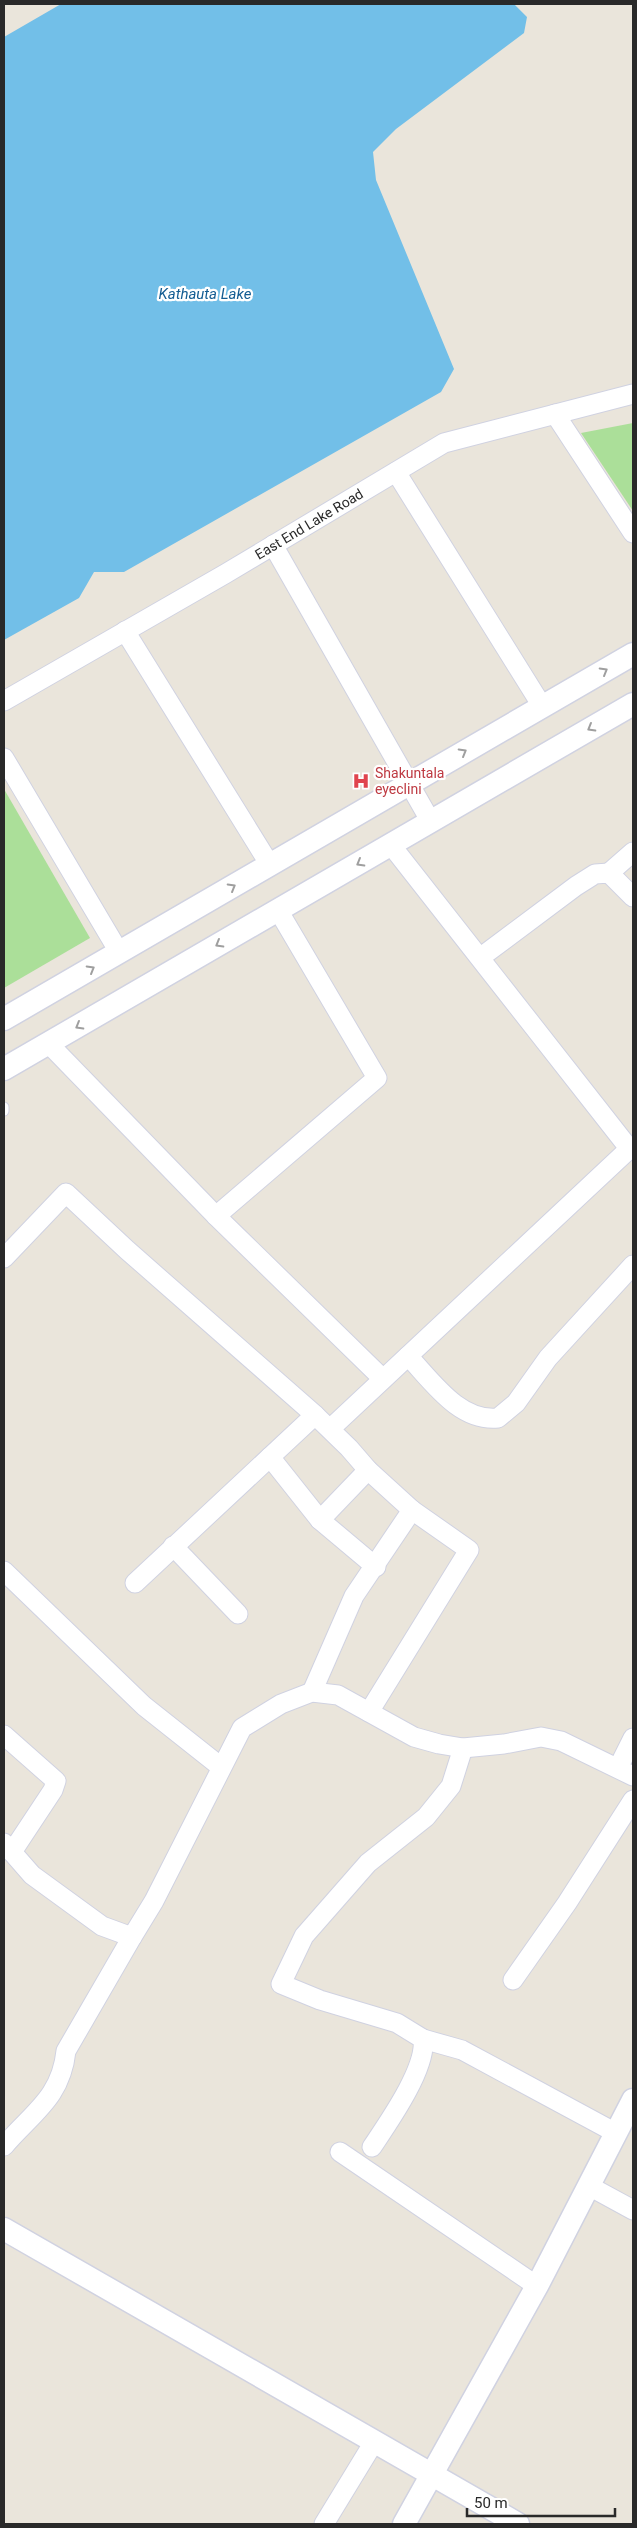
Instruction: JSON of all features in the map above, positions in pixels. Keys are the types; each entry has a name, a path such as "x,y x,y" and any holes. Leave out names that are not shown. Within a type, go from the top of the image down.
{"street":[{"name":"East End Lake Road","path":"4,701 125,632 444,443 633,394"},
{"path":"555,414 633,534"},
{"path":"396,472 542,706"},
{"path":"273,545 431,822"},
{"path":"125,632 270,865"},
{"path":"4,1019 633,654"},
{"path":"4,1069 633,704"},
{"path":"4,758 119,952"},
{"path":"330,1429 621,1157 631,1150 392,845"},
{"path":"481,957 576,886 595,874 609,873 633,852"},
{"path":"609,873 633,896"},
{"path":"216,1216 377,1078 278,910"},
{"path":"48,1043 216,1216 383,1380"},
{"path":"4,1258 66,1193 127,1250 315,1415 368,1470 412,1510 469,1550 369,1712"},
{"path":"408,1356 452,1402 474,1416 498,1418 516,1403 548,1358 633,1266"},
{"path":"135,1583 315,1415"},
{"path":"270,1457 320,1520 376,1567"},
{"path":"320,1520 368,1470"},
{"path":"312,1692 354,1596 376,1567 388,1544 412,1510"},
{"path":"174,1546 238,1614"},
{"path":"4,1572 144,1706 221,1767"},
{"path":"4,2146 48,2101 64,2069 66,2051 154,1901 242,1728 281,1704 312,1692 338,1695 414,1737 463,1748 504,1744 541,1737 561,1741 626,1772 633,1738"},
{"path":"4,1735 56,1780 54,1790 8,1848 32,1875 102,1926 132,1937"},
{"path":"463,1748 452,1786 426,1817 368,1863 304,1936 281,1984 320,2000 397,2024 423,2039 462,2050 616,2133"},
{"path":"513,1980 567,1903 633,1800"},
{"path":"372,2147 408,2090 425,2050 423,2039"},
{"path":"404,2524 537,2286 633,2100"},
{"path":"340,2152 537,2286"},
{"path":"589,2186 633,2210"},
{"path":"4,2229 18,2235 518,2524"},
{"path":"324,2524 374,2442"}],"green space":[{"path":"633,423 633,511 581,433"},
{"path":"4,789 90,938 4,988"}],"water":[{"name":"Kathauta Lake","path":"61,4 514,4 527,17 524,33 396,129 373,152 376,180 454,369 441,392 124,572 94,572 79,598 4,640 4,37"}],"place":[{"name":"Shakuntala eyeclini","path":"361,781"}]}
